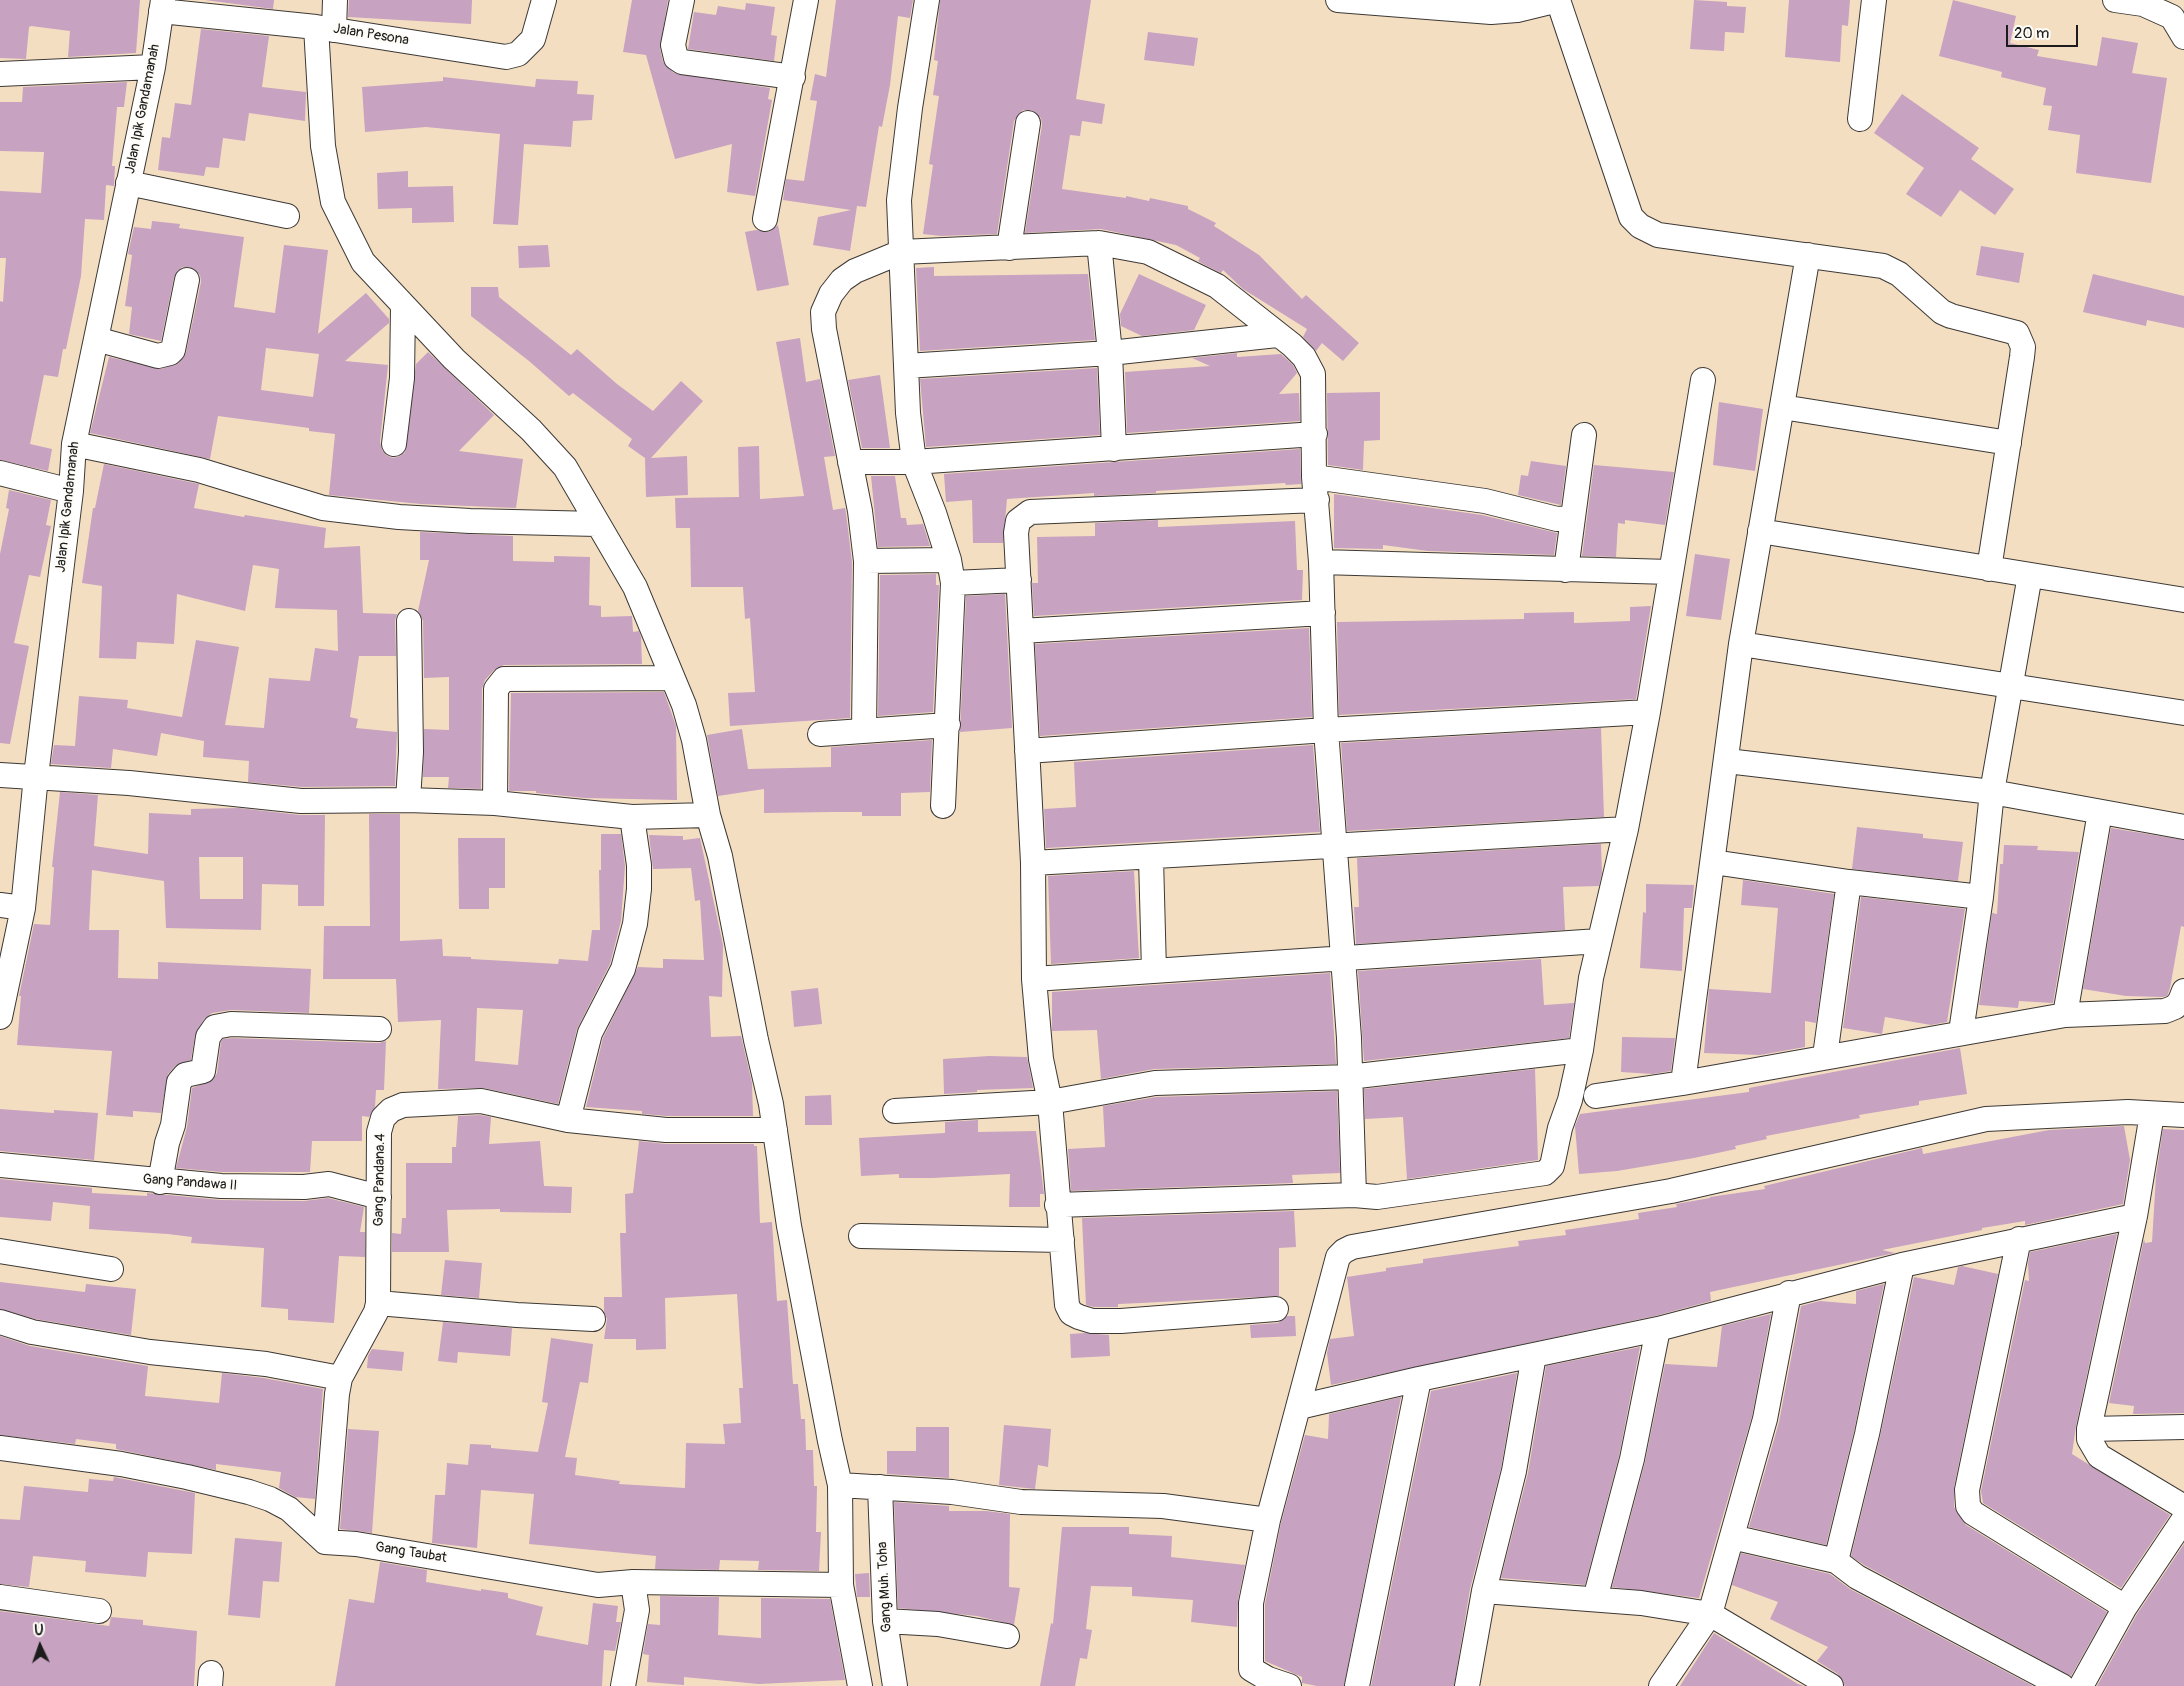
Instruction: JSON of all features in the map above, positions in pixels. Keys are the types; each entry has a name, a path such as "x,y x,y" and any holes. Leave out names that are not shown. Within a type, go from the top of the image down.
{"street":[{"path":"336,0 325,28 323,146 333,202 363,262 403,307 454,359 553,453 565,467 635,587 671,678 684,705 694,740 708,815 720,856 775,1130 789,1226 862,1486 841,1585 860,1686"},
{"name":"Jalan Pesona","path":"162,5 325,28 506,57 518,54 533,40 544,0"},
{"path":"682,0 673,46 676,58 682,62 793,77"},
{"path":"765,219 806,0"},
{"path":"927,0 910,108 899,200 908,413 914,462 934,513 951,571 948,725 943,806"},
{"path":"1338,0 1491,12 1517,10 1558,0 1631,216 1640,226 1658,234 1888,268 1899,274 1942,312 2017,333 2023,347 1989,569"},
{"path":"1860,119 1874,0"},
{"path":"2115,0 2143,4 2172,17 2184,37"},
{"name":"Jalan Ipik Gandamanah","path":"0,1017 23,908 74,444 153,68 162,5"},
{"path":"0,74 153,68"},
{"path":"1009,248 1028,123"},
{"path":"128,183 287,216"},
{"path":"1098,243 1110,353 1114,449"},
{"path":"864,731 866,561 860,511 824,329 823,312 831,294 842,280 855,271 901,252 1098,243 1148,252 1217,286 1304,358 1312,374 1316,489 1321,562 1326,730 1349,1038 1354,1195"},
{"path":"1683,1083 1741,644 1808,255"},
{"path":"96,340 158,356 170,353 173,350 187,280"},
{"path":"394,444 402,378 403,307"},
{"path":"906,366 1110,353 1277,335"},
{"path":"1057,1205 1354,1195 1377,1197 1545,1172 1552,1166 1581,1050 1590,978 1626,829 1648,712 1703,380"},
{"path":"1782,407 2009,443"},
{"path":"850,462 914,462 1315,434"},
{"path":"1566,570 1584,435"},
{"path":"74,444 199,470 324,508 399,517 597,524"},
{"path":"0,473 70,491"},
{"path":"1276,1309 1122,1321 1092,1321 1071,1313 1067,1305 1057,1205 1050,1102 1041,1059 1034,979 1033,863 1016,533 1018,521 1030,512 1316,489 1485,501 1557,519 1572,518"},
{"path":"1760,531 2184,600"},
{"path":"866,561 1019,580"},
{"path":"1321,562 1670,572"},
{"path":"1961,1032 1981,897 1992,792 2030,575"},
{"path":"1021,631 1323,613"},
{"path":"408,800 411,752 409,621"},
{"path":"1741,644 2184,714"},
{"path":"495,803 496,690 504,679 671,678"},
{"path":"1027,751 1326,730 1648,712"},
{"path":"820,734 948,725"},
{"path":"1727,761 1992,792 2184,827"},
{"path":"0,775 36,776 236,792 301,801 408,800 495,803 632,817 708,815"},
{"path":"2065,1015 2100,812"},
{"path":"568,1120 590,1033 623,969 634,924 639,889 639,865 632,817"},
{"path":"1033,863 1092,858 1151,858 1334,844 1626,829"},
{"path":"1151,858 1154,971"},
{"path":"1713,862 1849,882 1981,897"},
{"path":"1825,1056 1849,882"},
{"path":"0,905 23,908"},
{"path":"1034,979 1599,941"},
{"path":"1596,1096 1683,1083 1825,1056 2065,1015 2165,1011 2175,1007 2184,991"},
{"path":"160,1182 167,1143 173,1125 179,1082 185,1075 203,1071 208,1038 215,1027 231,1024 379,1028"},
{"path":"895,1111 1050,1102 1156,1083 1349,1077 1581,1050"},
{"name":"Gang Pandana.4","path":"325,1542 337,1394 340,1378 373,1318 378,1303 379,1132 383,1118 391,1110 403,1105 481,1101 568,1120 666,1130 775,1130"},
{"path":"2152,1114 2135,1216 2089,1429 2089,1439 2099,1456 2184,1507"},
{"path":"1289,1686 1257,1675 1251,1669 1251,1602 1268,1520 1338,1257 1344,1251 1352,1246 1670,1191 1986,1120 2026,1116 2184,1115"},
{"name":"Gang Pandawa II","path":"0,1164 160,1182 221,1186 304,1187 328,1184 379,1197"},
{"path":"1299,1408 1419,1379 1658,1329 1789,1293 2019,1239 2135,1216"},
{"path":"861,1236 1062,1240"},
{"path":"2019,1239 1967,1490 1968,1506 1973,1513 2125,1607"},
{"path":"0,1251 111,1269"},
{"path":"1836,1561 1866,1434 1902,1266"},
{"path":"1661,1686 1710,1614 1765,1420 1789,1293"},
{"path":"378,1303 517,1315 592,1319"},
{"path":"0,1322 32,1332 140,1350 266,1364 340,1378"},
{"path":"1595,1600 1632,1459 1658,1329"},
{"path":"1467,1686 1484,1591 1514,1471 1534,1355"},
{"path":"1357,1686 1419,1379"},
{"path":"2089,1429 2184,1427"},
{"path":"0,1448 121,1464 249,1492 289,1508 325,1542"},
{"path":"862,1486 952,1492 1021,1502 1163,1506 1268,1520"},
{"name":"Gang Muh. Toha","path":"862,1486 895,1686"},
{"path":"2081,1686 2125,1607 2184,1520"},
{"path":"1732,1536 1836,1561 1858,1577 2062,1686"},
{"name":"Gang Taubat","path":"325,1542 356,1544 598,1585 633,1582 841,1585"},
{"path":"623,1686 636,1610 633,1582"},
{"path":"1484,1591 1669,1606 1710,1614 1831,1686"},
{"path":"0,1597 99,1611"},
{"path":"885,1621 938,1624 1007,1636"}],"building":[{"path":"0,0 140,0 136,53 68,57 70,31 31,26 29,27 26,59 0,58"},
{"path":"205,0 274,0 273,9"},
{"path":"349,0 472,0 471,24 348,17"},
{"path":"632,0 668,0 660,48 663,62 674,73 770,88 768,99 772,100 755,196 727,192 732,144 675,159 646,55 623,52"},
{"path":"836,0 913,0 910,18 898,16 890,85 882,127 879,126 866,207 857,206 850,251 813,245 818,217 851,210 783,200 786,179 804,181 817,101 810,100 815,74 826,77"},
{"path":"940,0 1091,0 1076,99 1105,104 1102,124 1082,121 1080,136 1070,135 1062,189 1126,198 1126,196 1149,201 1150,198 1188,206 1188,209 1216,223 1214,226 1259,255 1302,299 1306,295 1359,343 1343,361 1322,343 1316,351 1303,337 1307,329 1243,289 1223,270 1221,273 1203,264 1198,261 1200,258 1176,245 1101,229 1025,233 1042,125 1041,118 1031,110 1023,110 1014,121 997,234 941,236 923,234 933,165 929,164 939,96 933,95 938,61 934,60"},
{"path":"1694,0 1727,2 1727,6 1746,7 1744,33 1725,32 1724,51 1690,49"},
{"path":"1789,0 1850,0 1848,26 1842,25 1840,62 1785,57"},
{"path":"1953,0 2016,16 2010,43 2039,50 2037,56 2097,66 2102,37 2138,43 2132,73 2167,78 2151,183 2076,173 2080,135 2048,130 2052,106 2043,105 2046,88 2001,77 2002,72 1939,56"},
{"path":"746,3 775,7 771,35 777,36 774,61 688,49 694,12 716,15 718,6 745,10"},
{"path":"201,29 269,36 262,87 306,92 305,121 249,113 245,141 223,138 219,168 206,167 204,176 158,170 162,137 170,138 175,103 191,105"},
{"path":"1148,32 1198,38 1194,66 1144,60"},
{"path":"443,77 535,87 536,79 578,81 577,94 594,95 592,120 573,121 571,147 524,144 518,225 493,224 500,134 426,127 365,132 362,87 443,81"},
{"path":"127,82 124,107 117,107 112,166 115,166 114,186 106,185 104,220 85,219 81,276 66,349 63,349 58,377 44,375 30,444 52,449 48,471 0,460 0,301 3,302 6,258 0,258 0,191 41,193 44,152 0,151 0,102 22,102 23,87"},
{"path":"1902,94 1979,148 1971,159 2014,189 1995,215 1960,190 1941,217 1906,194 1924,168 1874,133"},
{"path":"408,171 408,187 453,186 454,222 412,223 412,208 378,209 377,173"},
{"path":"152,221 180,224 179,228 244,237 234,307 275,313 284,245 328,250 318,334 366,293 389,319 389,323 345,361 388,365 380,442 382,450 386,455 393,458 405,452 416,364 428,352 494,415 459,451 523,459 516,508 421,504 329,495 335,434 309,431 309,428 218,416 210,459 90,433 109,357 161,369 179,363 186,353 201,282 200,275 190,267 182,267 174,277 161,341 129,334 132,307 125,306 132,255 128,254 134,227 151,229","holes":["266,348 319,354 313,397 261,390"]},
{"path":"778,225 789,285 757,291 745,232 756,230 769,232"},
{"path":"548,245 550,267 519,268 518,246"},
{"path":"1981,246 2024,253 2019,283 1976,275"},
{"path":"934,267 934,276 1088,274 1095,340 920,351 916,268"},
{"path":"1139,274 1206,305 1194,330 1142,336 1121,326 1120,314"},
{"path":"2093,274 2184,296 2184,328 2147,320 2146,326 2083,312"},
{"path":"471,287 498,287 499,297 571,355 577,349 617,384 653,411 681,381 703,401 651,458 687,456 688,495 646,497 645,458 628,446 632,439 573,393 569,396 529,361 471,316"},
{"path":"800,338 806,382 820,379 835,456 824,457 833,510 845,508 846,513 852,562 850,718 730,726 728,693 755,692 750,618 745,619 743,587 691,587 690,528 676,528 675,498 739,497 738,447 759,446 760,499 804,496 776,342"},
{"path":"1237,353 1237,357 1281,354 1293,365 1297,373 1279,394 1299,393 1300,421 1127,433 1125,372 1210,366 1192,358"},
{"path":"1097,368 1100,435 926,447 920,379"},
{"path":"880,375 890,448 862,448 848,380"},
{"path":"1380,392 1380,440 1364,441 1363,470 1328,465 1327,393"},
{"path":"1719,402 1763,409 1755,471 1713,465"},
{"path":"1300,449 1301,484 1286,485 1285,483 1156,491 1156,493 1094,496 1094,493 1007,499 1003,543 973,543 972,500 946,502 944,474"},
{"path":"1531,461 1566,466 1561,505 1518,495 1521,475 1528,476"},
{"path":"104,464 199,484 194,508 326,528 324,548 360,546 363,613 397,614 395,621 396,656 359,656 350,717 358,719 356,728 397,732 395,786 302,787 248,782 249,761 203,757 204,741 161,733 157,756 113,749 111,768 51,764 54,745 75,746 79,696 128,700 127,708 182,717 196,640 239,647 225,725 264,728 269,678 310,681 315,648 338,651 337,610 275,608 279,569 253,565 245,611 177,594 174,644 137,642 136,659 99,658 102,586 82,583 93,508 95,508"},
{"path":"1594,465 1674,472 1665,525 1625,520 1625,524 1618,523 1616,557 1582,556"},
{"path":"871,476 895,476 901,518 906,518 907,525 923,524 930,546 878,547"},
{"path":"9,490 51,500 46,525 51,526 40,577 29,575 14,643 29,646 10,744 0,743 0,554 9,509 6,508"},
{"path":"1334,494 1482,515 1557,533 1554,555 1428,551 1383,545 1383,549 1334,548"},
{"path":"1158,520 1158,527 1295,521 1297,570 1303,570 1302,600 1034,616 1032,583 1038,583 1037,537 1095,536 1095,523"},
{"path":"420,532 513,536 513,561 554,562 554,556 590,557 589,605 601,606 601,617 632,616 633,632 639,631 641,637 642,664 504,665 494,670 485,680 482,689 481,789 448,788 449,777 423,777 424,729 449,730 449,677 424,678 423,621 418,611 429,560 420,560"},
{"path":"1695,554 1730,559 1721,620 1686,616"},
{"path":"936,574 936,585 939,585 933,712 878,716 880,575"},
{"path":"1005,594 1012,728 960,732 966,596"},
{"path":"1651,606 1636,699 1339,715 1337,622 1524,619 1524,613 1574,612 1574,623 1630,621 1630,607"},
{"path":"1309,628 1312,717 1040,736 1035,644"},
{"path":"664,692 676,726 677,800 585,798 536,793 536,791 509,791 511,693"},
{"path":"1601,728 1604,817 1347,831 1341,743"},
{"path":"742,729 748,769 831,767 831,747 932,740 930,792 901,793 901,816 862,816 862,812 764,813 764,789 718,796 707,735"},
{"path":"1313,745 1320,832 1046,848 1044,809 1076,807 1074,762"},
{"path":"60,792 98,795 94,846 148,854 149,813 191,815 191,809 239,808 300,815 325,815 324,906 298,906 298,885 262,884 261,930 166,928 164,881 92,870 89,930 119,930 118,978 158,979 158,962 311,969 309,1013 231,1010 212,1013 204,1019 195,1035 191,1060 175,1066 168,1074 161,1113 133,1111 133,1117 106,1115 112,1051 17,1045 21,996 19,996 34,924 50,925 54,867 52,867","holes":["199,857 243,857 243,899 200,899"]},
{"path":"369,814 400,814 400,941 442,939 443,956 471,957 471,959 558,964 559,959 588,961 592,930 600,930 599,870 601,870 601,834 621,834 625,866 621,921 610,964 577,1029 558,1104 484,1088 438,1089 441,1020 398,1022 396,979 323,979 324,926 370,926","holes":["477,1008 523,1010 518,1065 475,1061"]},
{"path":"1857,827 1923,834 1923,838 1963,842 1958,881 1852,869"},
{"path":"2111,828 2184,840 2184,927 2181,926 2167,996 2126,996 2083,989"},
{"path":"649,835 683,836 683,840 700,838 723,945 722,997 709,996 711,1037 741,1036 752,1083 753,1116 667,1116 642,1114 642,1111 586,1107 603,1038 638,967 663,968 663,959 704,960 700,900 695,901 691,868 653,869"},
{"path":"458,838 505,838 505,888 489,888 489,909 459,909"},
{"path":"1601,844 1602,873 1599,886 1563,887 1565,930 1356,944 1354,907 1359,907 1357,858"},
{"path":"2004,845 2038,846 2037,850 2079,852 2053,1003 2019,1001 2018,1008 1979,1005 1992,913 1997,914 2000,864 2003,864"},
{"path":"1134,871 1139,958 1051,964 1048,876"},
{"path":"1743,880 1834,894 1816,1023 1805,1021 1805,1047 1760,1055 1704,1053 1709,989 1771,993 1778,908 1741,905"},
{"path":"1646,884 1694,885 1692,908 1684,908 1682,971 1640,968 1643,912 1646,913"},
{"path":"1861,897 1965,909 1947,1022 1931,1025 1885,1017 1882,1034 1843,1028"},
{"path":"1541,959 1544,1005 1574,1003 1569,1038 1364,1061 1358,971"},
{"path":"1330,973 1336,1064 1154,1069 1101,1079 1097,1030 1052,1031 1052,992"},
{"path":"818,988 822,1024 794,1027 791,991"},
{"path":"1622,1037 1675,1038 1671,1071 1653,1074 1621,1072"},
{"path":"223,1039 379,1043 386,1041 384,1090 376,1090 375,1107 369,1117 362,1116 362,1141 312,1141 310,1172 222,1172 176,1168 187,1127 192,1088 213,1080 217,1073 221,1042"},
{"path":"1960,1048 1967,1094 1919,1101 1919,1105 1859,1115 1860,1118 1766,1136 1767,1139 1735,1146 1736,1149 1694,1158 1617,1171 1579,1174 1575,1126 1580,1114 1749,1092 1749,1088"},
{"path":"989,1056 1027,1057 1033,1088 977,1090 977,1092 944,1094 943,1059"},
{"path":"1535,1069 1538,1160 1407,1179 1403,1117 1365,1119 1364,1089"},
{"path":"1337,1091 1340,1173 1292,1175 1293,1183 1071,1191 1068,1149 1105,1147 1103,1106 1156,1097"},
{"path":"831,1095 832,1125 805,1125 805,1096"},
{"path":"0,1109 54,1113 54,1110 98,1113 94,1160 0,1151"},
{"path":"480,1115 491,1117 489,1144 540,1141 544,1186 572,1187 571,1213 500,1212 500,1209 447,1210 449,1252 392,1252 392,1233 401,1234 402,1218 406,1218 406,1163 452,1163 452,1147 456,1147 458,1116"},
{"path":"978,1120 978,1132 1036,1131 1044,1194 1040,1194 1040,1207 1009,1207 1010,1174 932,1178 899,1178 899,1174 861,1176 859,1138 945,1133 945,1122"},
{"path":"2124,1126 2130,1160 2123,1204 2025,1225 2025,1221 1982,1228 1982,1230 1882,1250 1895,1253 1710,1292 1711,1301 1655,1316 1331,1385 1327,1353 1330,1339 1354,1336 1347,1277 1386,1271 1386,1268 1423,1263 1423,1259 1519,1246 1518,1241 1566,1235 1565,1230 1639,1219 1638,1213 1677,1207 1676,1204 1710,1197 1765,1189 1764,1186 1922,1148 1923,1154 2049,1130"},
{"path":"2163,1129 2184,1130 2184,1413 2133,1414 2134,1406 2109,1403 2144,1239 2145,1243 2152,1242 2156,1176"},
{"path":"639,1141 666,1144 754,1144 754,1146 757,1146 760,1223 772,1222 777,1301 787,1300 793,1384 798,1384 801,1419 805,1419 806,1450 813,1450 814,1486 817,1486 816,1532 821,1532 819,1571 758,1570 759,1561 720,1560 719,1570 655,1569 656,1556 529,1544 534,1494 481,1490 477,1548 432,1543 435,1495 445,1495 447,1463 468,1465 470,1444 491,1445 491,1448 538,1452 548,1403 542,1402 551,1338 593,1344 588,1383 580,1382 565,1457 577,1458 575,1475 620,1481 619,1484 685,1488 686,1443 725,1444 723,1424 741,1423 739,1388 743,1388 737,1294 665,1298 666,1349 636,1350 636,1339 604,1339 607,1319 604,1311 604,1297 622,1297 620,1233 626,1233 625,1194 633,1193"},
{"path":"0,1179 92,1188 92,1193 147,1196 147,1193 221,1200 304,1201 328,1198 364,1207 360,1232 365,1232 365,1257 339,1256 334,1323 288,1320 288,1309 261,1307 264,1248 191,1243 192,1237 168,1234 89,1229 90,1206 53,1202 51,1221 0,1217"},
{"path":"1294,1211 1296,1247 1279,1248 1279,1296 1118,1304 1118,1307 1086,1305 1082,1218"},
{"path":"2117,1234 2076,1426 2072,1454 2170,1515 2121,1588 1983,1503 1981,1491 2025,1280 2029,1281 2028,1264 2030,1252"},
{"path":"445,1260 482,1263 479,1298 441,1295"},
{"path":"1962,1266 1998,1274 1954,1487 1954,1507 1966,1525 2107,1612 2071,1676 1864,1565 1851,1556 1880,1437 1914,1277 1954,1285 1958,1267"},
{"path":"0,1282 85,1292 86,1284 136,1289 131,1335 35,1319 0,1309"},
{"path":"1884,1284 1854,1431 1826,1545 1749,1527 1779,1422 1801,1306 1820,1301 1856,1304 1856,1291"},
{"path":"1771,1314 1752,1416 1699,1598 1612,1587 1645,1462 1665,1364 1717,1367 1722,1326"},
{"path":"1287,1316 1295,1316 1296,1336 1251,1338 1250,1325 1278,1323"},
{"path":"443,1322 512,1328 510,1356 458,1352 457,1363 438,1361"},
{"path":"1070,1334 1109,1335 1110,1356 1071,1358"},
{"path":"0,1336 30,1346 148,1366 145,1396 219,1403 222,1373 264,1378 323,1389 315,1499 295,1497 279,1488 281,1472 216,1464 216,1470 116,1449 116,1444 76,1439 75,1444 0,1435"},
{"path":"1640,1347 1619,1456 1585,1585 1501,1578 1528,1473 1546,1366"},
{"path":"372,1349 404,1352 402,1371 367,1368 368,1356"},
{"path":"1517,1373 1501,1468 1470,1589 1454,1686 1371,1686 1431,1391"},
{"path":"1401,1397 1344,1686 1317,1686 1302,1683 1302,1677 1265,1661 1265,1604 1281,1523 1305,1435 1328,1439 1329,1414"},
{"path":"1004,1425 1051,1429 1048,1467 1038,1465 1035,1489 999,1485"},
{"path":"916,1427 949,1427 949,1478 887,1474 887,1451 916,1451"},
{"path":"348,1429 379,1431 372,1533 340,1529"},
{"path":"114,1477 195,1493 192,1554 148,1552 146,1577 85,1572 86,1561 33,1556 29,1587 0,1584 0,1519 20,1520 24,1486 88,1492 89,1479 113,1481"},
{"path":"894,1502 949,1506 949,1511 986,1511 1010,1514 1009,1587 1020,1588 1014,1625 977,1616 898,1608"},
{"path":"1062,1527 1129,1527 1129,1534 1172,1536 1171,1557 1245,1565 1238,1600 1237,1627 1191,1622 1193,1600 1132,1596 1132,1587 1091,1586 1086,1629 1092,1630 1087,1659 1080,1658 1075,1686 1040,1686 1051,1623 1053,1624"},
{"path":"235,1538 282,1542 279,1582 263,1581 260,1618 228,1615"},
{"path":"2184,1544 2184,1686 2097,1686 2137,1614"},
{"path":"1741,1553 1830,1574 1850,1589 2033,1686 1845,1686 1838,1674 1817,1661 1828,1647 1770,1619 1778,1602 1732,1585"},
{"path":"380,1562 427,1570 426,1582 481,1591 481,1589 508,1593 508,1598 543,1607 536,1635 588,1645 593,1603 618,1606 616,1622 621,1622 615,1651 604,1650 602,1686 335,1686 349,1599 374,1603"},
{"path":"869,1573 870,1597 857,1597 855,1574"},
{"path":"660,1596 719,1597 718,1635 761,1638 761,1598 830,1599 845,1680 759,1684 684,1677 684,1685 647,1682 649,1655 643,1654 648,1624 660,1625"},
{"path":"0,1611 109,1626 111,1617 143,1620 143,1625 197,1631 194,1686 0,1686"},
{"path":"1714,1633 1798,1684 1804,1686 1680,1686"}]}
